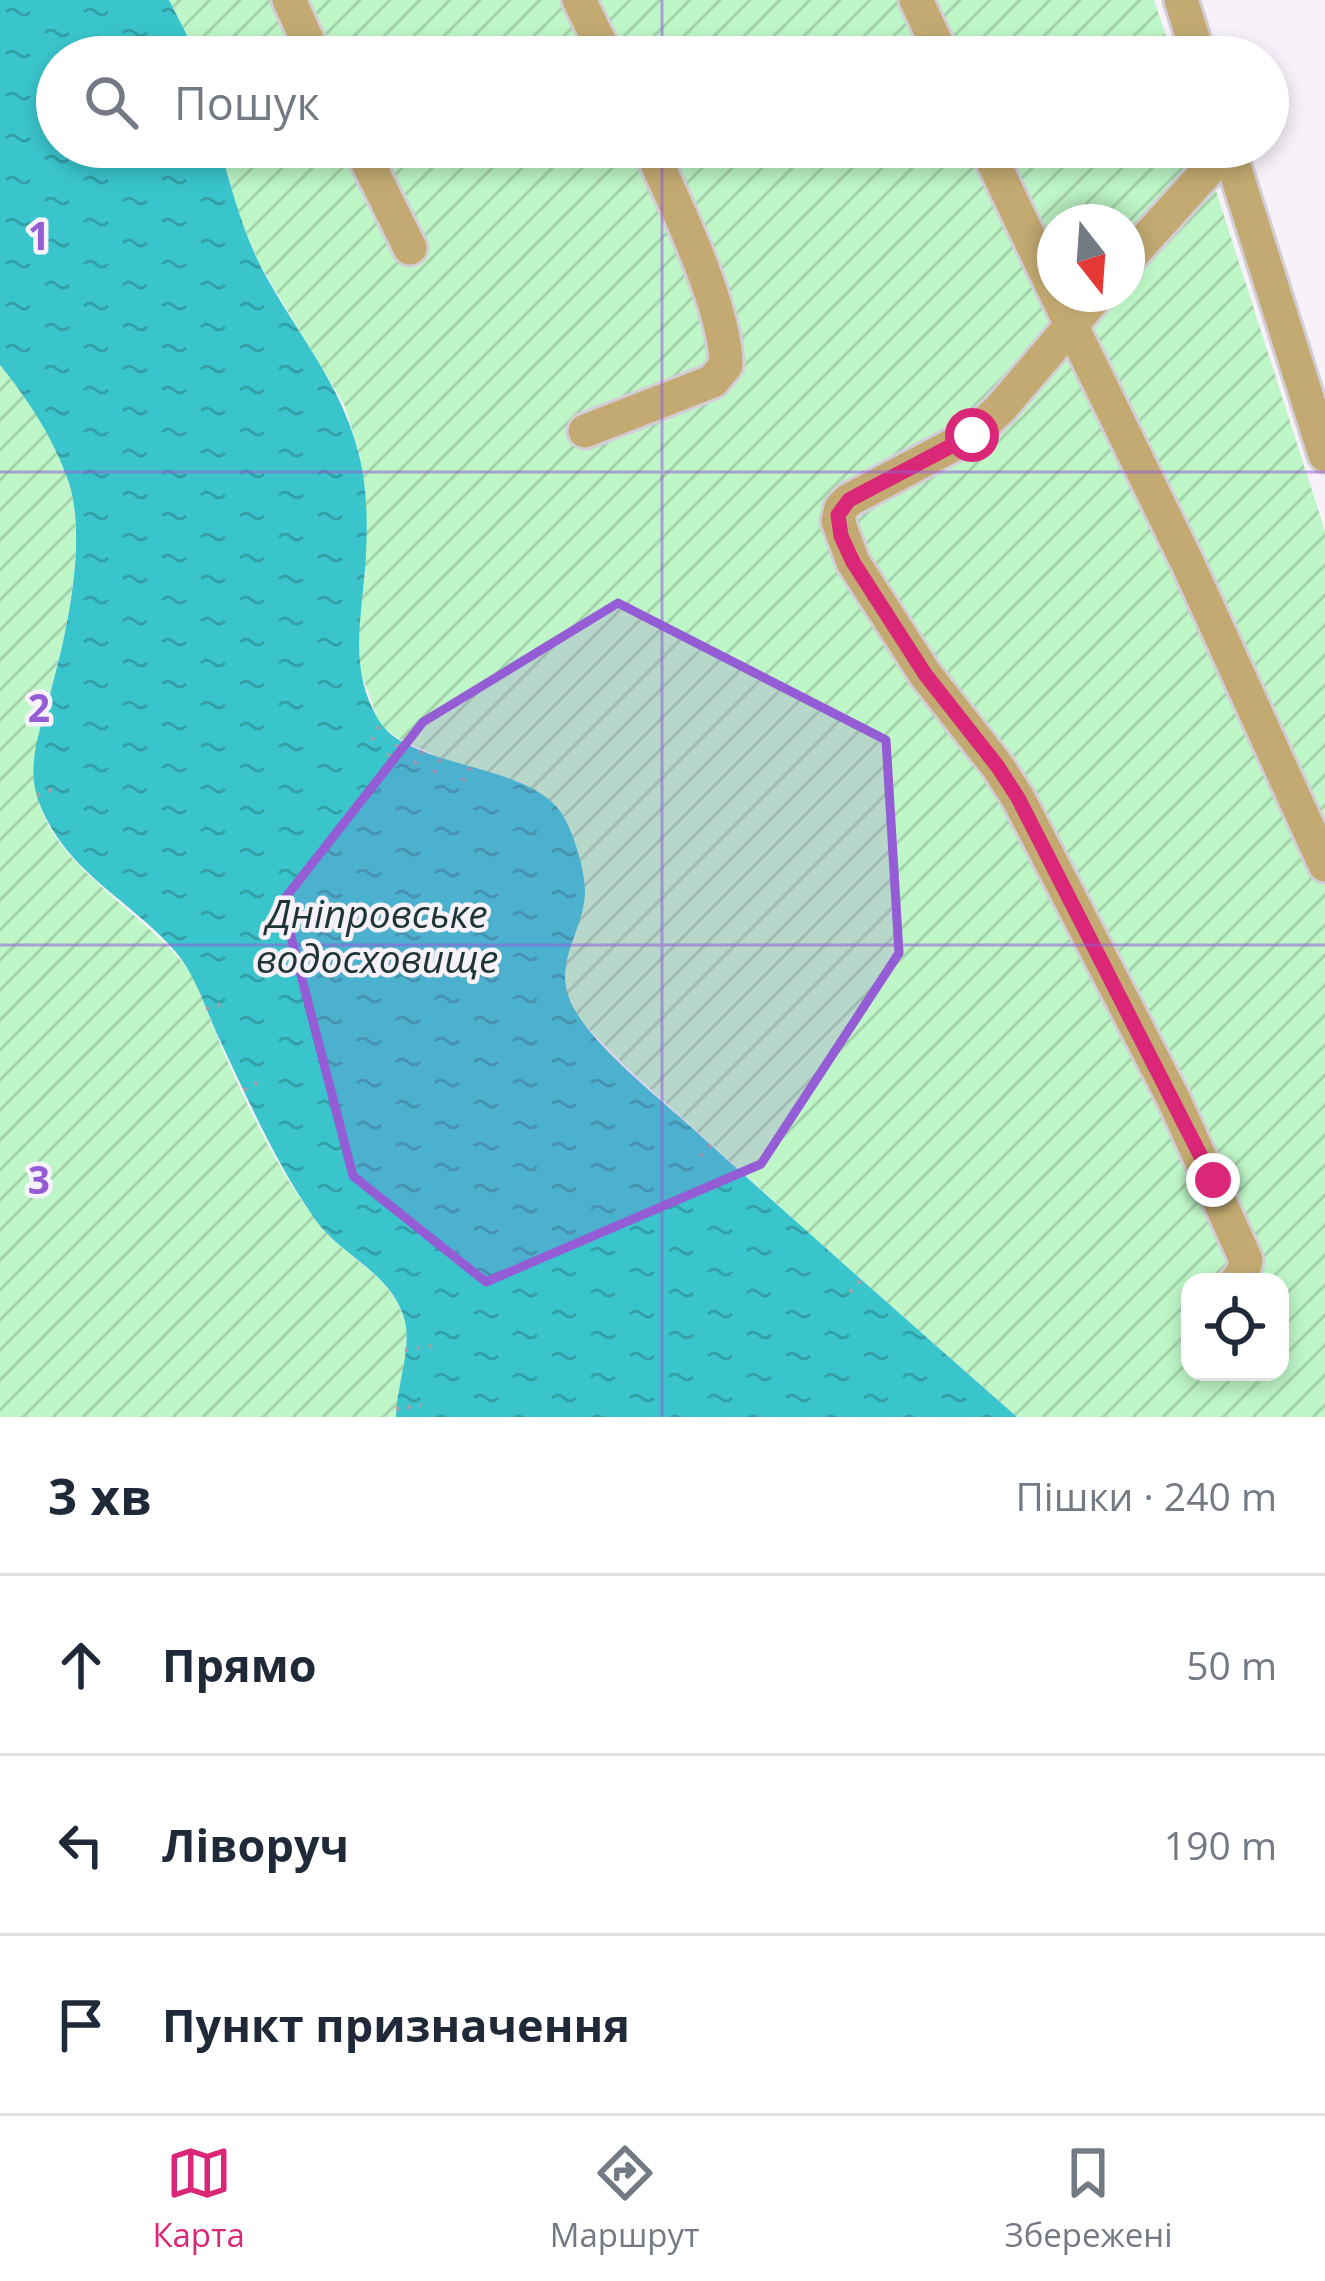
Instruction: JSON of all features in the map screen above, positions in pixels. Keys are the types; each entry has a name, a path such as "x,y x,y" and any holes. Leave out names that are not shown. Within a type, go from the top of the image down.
{"street":[{"path":"289,0 306,36"},
{"path":"579,0 597,36"},
{"path":"916,0 933,36"},
{"path":"1180,0 1192,36"},
{"path":"370,168 410,248"},
{"path":"585,431 713,381 726,365 723,336 688,234 658,168"},
{"path":"996,168 1037,253"},
{"path":"1145,240 1209,168"},
{"path":"1235,168 1325,455"},
{"path":"1065,312 1187,562 1325,865"},
{"path":"1083,312 972,435 849,500 838,515 839,528 853,562 925,674 998,767 1037,835 1213,1180 1246,1260 1243,1273"}],"path":[{"path":"372,740 380,725"},
{"path":"388,756 401,740"},
{"path":"415,764 423,749"},
{"path":"434,773 441,758"},
{"path":"463,781 470,767"},
{"path":"37,795 59,788"},
{"path":"206,1010 228,1002"},
{"path":"244,1090 265,1079"},
{"path":"701,1156 711,1145"},
{"path":"850,1292 861,1280"},
{"path":"404,1350 431,1346"},
{"path":"396,1409 421,1405"}],"highlighted area":[{"path":"618,603 886,740 899,953 761,1164 486,1282 353,1176 282,902 423,722"}],"green space":[{"path":"169,0 1154,0 1166,36 187,36"},
{"path":"226,168 1209,168 1325,531 1325,1417 1017,1417 810,1234 580,1020 567,994 564,966 585,890 565,817 521,782 441,758 380,725 358,665 365,575 360,456 345,406 260,265"},
{"path":"0,365 49,436 74,505 69,609 36,759 40,806 67,852 192,974 247,1103 298,1196 328,1234 396,1301 407,1340 396,1417 0,1417"}],"water":[{"name":"Дніпровське водосховище","path":"0,0 169,0 187,36 36,36 36,168 226,168 254,253 328,379 358,451 367,525 360,664 378,719 393,736 415,748 528,786 550,800 569,827 583,872 584,903 565,981 588,1029 641,1083 1017,1417 396,1417 407,1342 397,1302 376,1276 325,1231 300,1196 261,1127 182,960 83,868 52,829 40,805 35,791 36,748 68,614 75,559 74,506 56,451 0,365"}],"route":[{"path":"972,435 849,500 838,515 841,536 925,674 1018,798 1213,1180"}]}
